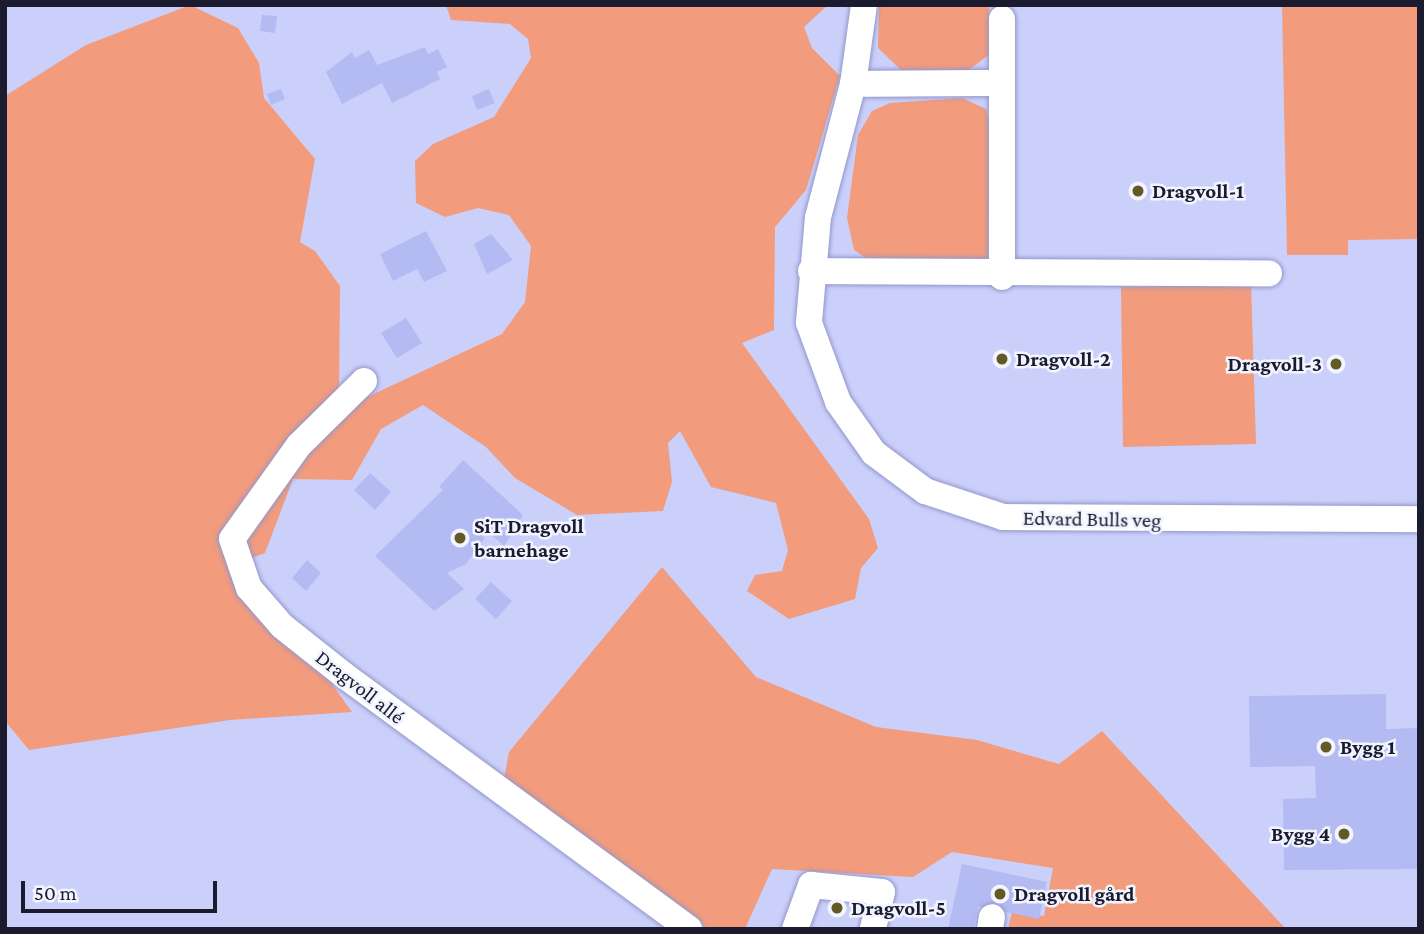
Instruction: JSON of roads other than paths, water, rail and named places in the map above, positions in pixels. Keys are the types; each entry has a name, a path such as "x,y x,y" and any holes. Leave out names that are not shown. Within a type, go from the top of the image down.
{"street":[{"name":"Edvard Bulls veg","path":"864,5 853,84 818,217 811,271 809,323 838,401 874,453 925,491 1003,517 1075,522 1419,519"},
{"path":"1002,19 1002,277"},
{"path":"853,84 1002,83"},
{"path":"811,271 1002,277 1269,273"},
{"name":"Dragvoll allé","path":"364,381 299,445 232,539 249,588 282,626 345,676 689,929"},
{"path":"795,929 811,885 883,892 873,929"}],"place":[{"name":"Dragvoll-1","path":"1138,191"},
{"name":"Dragvoll-2","path":"1002,359"},
{"name":"Dragvoll-3","path":"1336,364"},
{"name":"SiT Dragvoll barnehage","path":"460,538"},
{"name":"Bygg 1","path":"1326,747"},
{"name":"Bygg 4","path":"1344,834"},
{"name":"Dragvoll gård","path":"1000,894"},
{"name":"Dragvoll-5","path":"837,908"}]}
